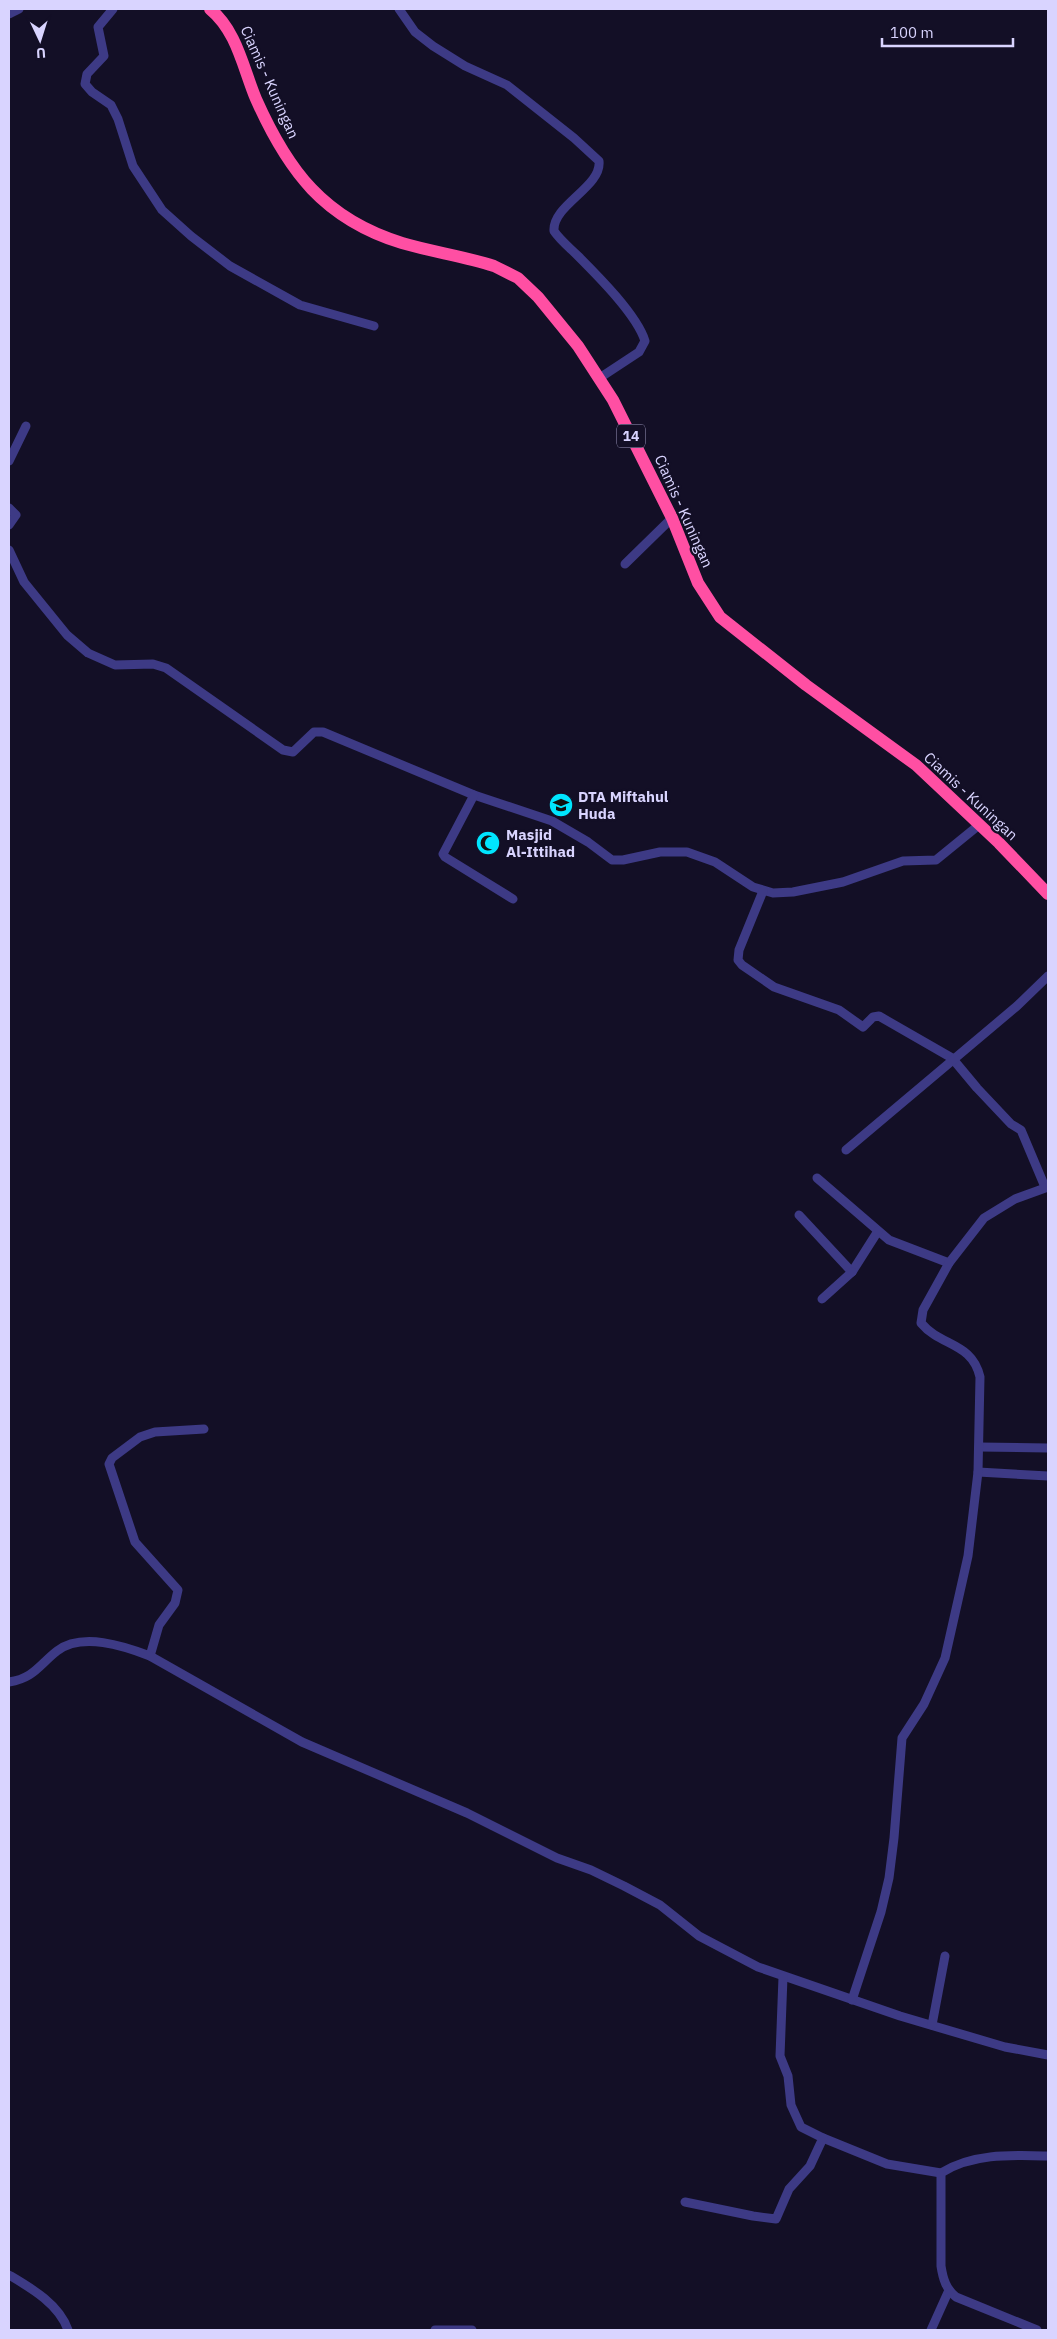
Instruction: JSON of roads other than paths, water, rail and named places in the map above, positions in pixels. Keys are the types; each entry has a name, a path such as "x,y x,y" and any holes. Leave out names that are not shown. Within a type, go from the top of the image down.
{"highway":[{"name":"Ciamis - Kuningan","path":"210,9 224,21 232,35 255,96 279,145 291,165 324,202 360,226 379,235 506,270 524,283 548,307 578,346 617,408 672,518 698,583 712,606 726,623 916,766 979,825 1048,894"}],"street":[{"path":"9,14 19,9"},
{"path":"113,9 98,27 104,56 87,74 85,84 92,92 110,105 118,119 133,166 162,210 230,266 300,305 374,326"},
{"path":"400,9 415,32 433,46 465,66 506,85 574,138 599,161 598,173 556,219 554,231 601,279 628,313 645,341 639,352 598,379"},
{"path":"9,461 26,426"},
{"path":"9,508 16,515 9,525"},
{"path":"625,564 672,518"},
{"path":"9,550 24,582 67,635 97,658 116,666 153,664 166,668 283,750 293,752 314,732 323,732 474,795 552,821 588,842 612,860 623,860 660,852 687,852 715,862 744,883 763,891 793,892 816,889 843,882 902,861 936,860 979,825"},
{"path":"474,795 443,850 443,854 513,899"},
{"path":"763,891 738,950 738,960 742,965 774,987 839,1010 863,1027 873,1017 879,1016 952,1058 1011,1124 1021,1130 1047,1187 1015,1199 984,1218 949,1263 923,1310 921,1323 934,1335 967,1353 977,1365 980,1376 978,1472 971,1540 949,1646 926,1699 902,1738 889,1878 881,1912 852,2000"},
{"path":"846,1150 952,1058 1017,1006 1048,976"},
{"path":"817,1178 889,1240 949,1263"},
{"path":"799,1215 852,1272"},
{"path":"822,1299 852,1272 878,1231"},
{"path":"150,1656 158,1625 175,1602 178,1590 135,1542 108,1464 112,1458 140,1437 155,1432 204,1429"},
{"path":"979,1447 1048,1448"},
{"path":"978,1472 1048,1476"},
{"path":"9,1682 34,1673 63,1647 80,1642 117,1646 150,1656 302,1742 467,1813 557,1858 591,1870 624,1886 660,1905 699,1936 782,1977 1006,2047 1048,2055"},
{"path":"932,2025 945,1956"},
{"path":"782,1977 780,2056 788,2076 791,2105 801,2127 886,2164 941,2173 959,2162 997,2156 1048,2156"},
{"path":"685,2202 776,2219 789,2188 810,2166 823,2138"},
{"path":"941,2173 939,2216 941,2266 948,2290 956,2297 1037,2330"},
{"path":"9,2275 38,2294 53,2307 68,2330"},
{"path":"931,2330 948,2290"},
{"path":"435,2330 472,2330"}],"place":[{"name":"DTA Miftahul Huda","path":"561,805"},
{"name":"Masjid Al-Ittihad","path":"488,843"}]}
